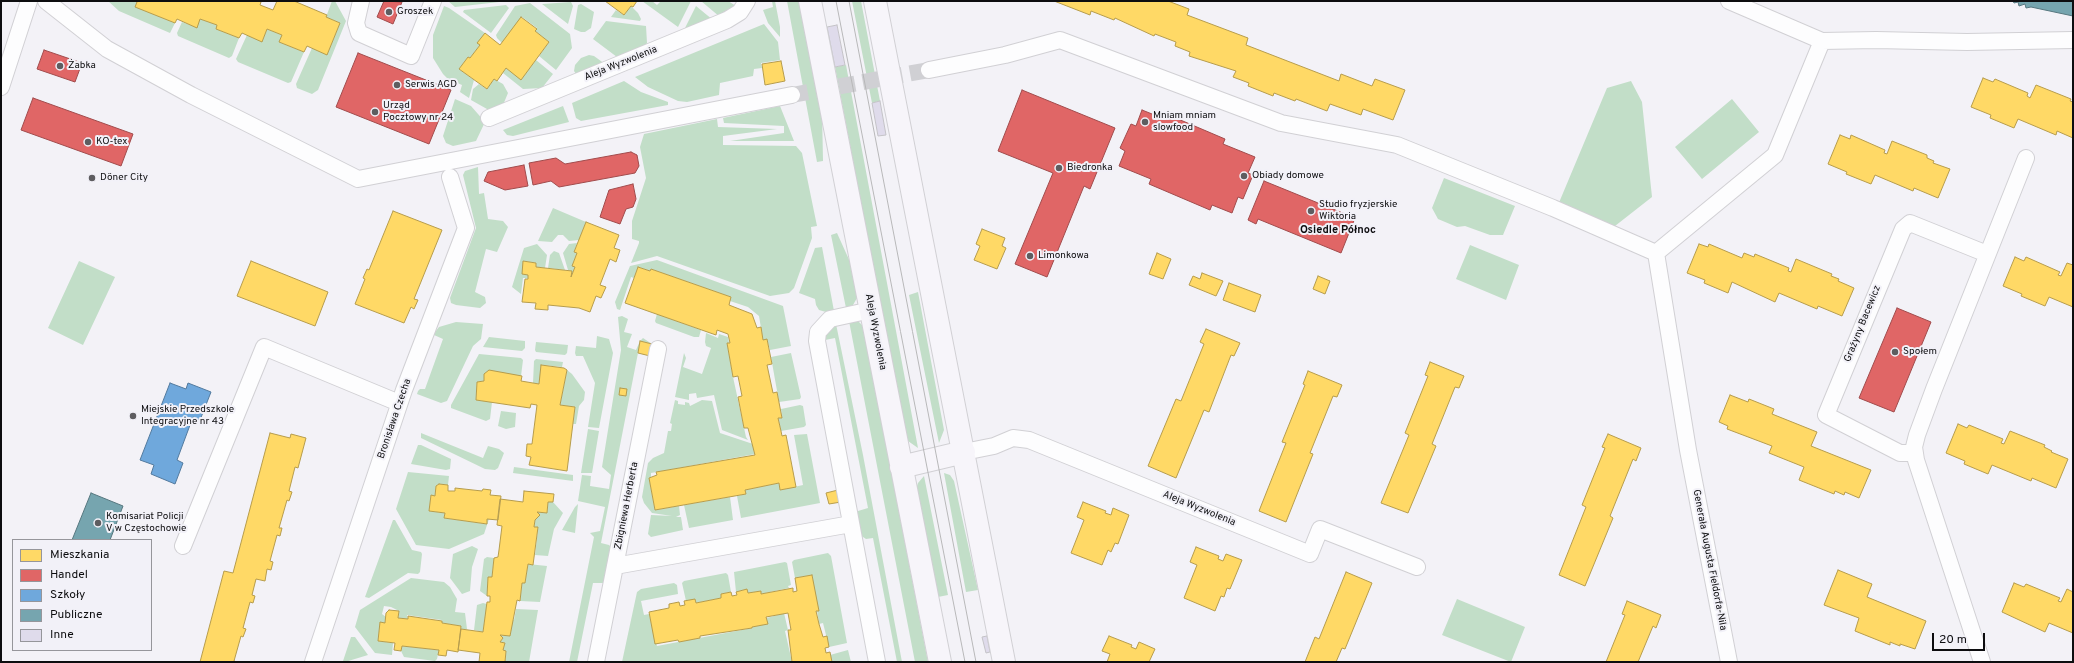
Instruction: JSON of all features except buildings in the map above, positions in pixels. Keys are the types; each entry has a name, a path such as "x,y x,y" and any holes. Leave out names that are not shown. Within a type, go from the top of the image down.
{"main road":[{"name":"Aleja Wyzwolenia","path":"810,1 940,662"},
{"path":"875,1 1004,662"},
{"path":"901,467 964,452"}],"street":[{"path":"1,87 29,1"},
{"path":"46,1 107,49 358,179 792,95"},
{"path":"362,1 356,23 359,33 411,56 433,1"},
{"name":"Aleja Wyzwolenia","path":"489,118 727,20 740,12 747,1"},
{"path":"1729,1 1822,41 1876,40 1967,42 2073,40"},
{"path":"928,70 1005,55 1060,40 1280,123 1397,145 1553,208 1656,253 1775,155 1822,41"},
{"path":"1982,662 1915,453 1917,435 2026,158"},
{"name":"Bronisława Czecha","path":"313,662 399,403 466,228 450,177"},
{"name":"Grażyny Bacewicz","path":"1915,453 1900,453 1826,415 1903,228 1910,222 1987,254"},
{"name":"Generała Augusta Fieldorfa-Nila","path":"1656,253 1690,459 1729,662"},
{"path":"871,310 830,319 818,332 817,341 877,662"},
{"path":"183,546 264,347 399,403"},
{"name":"Zbigniewa Herberta","path":"596,662 658,349"},
{"name":"Aleja Wyzwolenia","path":"964,452 994,446 1013,438 1028,440 1310,554 1320,529 1417,567"},
{"path":"614,566 851,524"}],"green space":[{"path":"108,1 134,1 137,2 136,7 175,23 170,33 119,11"},
{"path":"332,1 335,1 346,21 318,90 312,94 297,88 296,84 312,48 327,54 340,23 326,17"},
{"path":"448,1 508,1 455,7"},
{"path":"642,1 652,1 657,5 661,1 691,1 678,27"},
{"path":"701,1 728,1 736,6 720,17"},
{"path":"772,1 775,1 780,27 780,37 768,23 763,10 773,7"},
{"path":"787,1 800,1 822,111 823,161 817,162"},
{"path":"852,1 861,1 880,101 872,103"},
{"path":"571,2 573,6 568,24 542,4"},
{"path":"530,3 570,34 572,48 556,70 539,56 549,42 535,31 537,28 522,17 502,43 497,38 496,35 515,6"},
{"path":"581,4 594,12 591,28 585,32 574,29 578,5"},
{"path":"506,5 509,8 491,33 463,12 464,10"},
{"path":"444,6 485,33 480,45 459,69 474,80 469,98 460,92 462,85 448,79 433,58 433,35"},
{"path":"631,6 638,13 641,19 640,21 611,17 616,10 624,15"},
{"path":"696,6 713,20 685,28"},
{"path":"200,19 217,25 216,29 239,38 232,56 229,58 178,36 177,33 182,22 196,27"},
{"path":"606,21 646,26 647,43 645,46 623,57 617,57 593,39"},
{"path":"764,24 778,42 780,60 761,63 762,68 754,69 753,76 720,83 719,95 687,102 678,101 648,87 635,77"},
{"path":"267,29 282,35 279,42 304,52 291,82 288,83 238,62 236,59 247,35 262,41"},
{"path":"589,55 594,56 605,64 576,74 574,71 575,65 581,58"},
{"path":"536,60 553,74 542,88 523,89 503,73 506,68 521,79"},
{"path":"846,65 918,448 908,441 906,436 835,67"},
{"path":"494,79 503,84 508,93 503,105 495,110 487,109 471,100 473,89 479,84 487,89"},
{"path":"624,81 641,92 668,102 668,105 581,121 576,118 572,103"},
{"path":"1631,81 1642,102 1652,197 1615,226 1558,205 1607,88"},
{"path":"455,99 471,106 485,122 476,141 453,146 446,143 443,136"},
{"path":"1732,99 1759,132 1702,179 1675,147"},
{"path":"563,106 569,122 513,136 507,135 503,130"},
{"path":"780,106 794,141 730,141 784,133 784,126 724,123 723,118"},
{"path":"717,119 718,127 777,129 723,136 723,145 796,146 802,153 817,226 811,227 812,238 794,288 789,293 770,296 657,256 631,263 639,243 639,241 632,239 632,221 646,178 640,147 644,134"},
{"path":"478,167 479,194 484,193 488,219 503,221 508,227 497,252 486,249 475,292 485,297 486,303 480,308 456,305 451,303 450,298 476,228 463,175 465,171"},
{"path":"1444,178 1515,206 1503,235 1490,235 1465,226 1457,227 1438,219 1432,208"},
{"path":"553,208 586,222 579,240 569,241 563,235 558,235 552,242 538,241"},
{"path":"837,233 851,264 857,298 853,305 846,308 831,235"},
{"path":"577,243 574,252 577,253 572,266 575,267 571,277 571,271 568,270 563,253 569,244"},
{"path":"537,244 547,255 545,268 536,267 536,263 523,261 528,278 523,278 521,294 512,287 524,248"},
{"path":"1470,245 1519,265 1506,300 1456,279"},
{"path":"822,247 834,311 826,312 819,310 815,299 799,293 815,248"},
{"path":"554,251 559,253 565,270 548,268 550,255"},
{"path":"657,260 783,306 791,346 770,350 767,340 763,340 759,316 748,307 730,301 731,297 651,269 650,271 638,267 634,278 631,277 620,310 617,309 615,302 630,266"},
{"path":"79,261 115,277 83,345 48,328"},
{"path":"918,292 944,430 939,443 909,295"},
{"path":"657,314 701,330 699,337 694,337 656,323 655,321"},
{"path":"622,316 628,319 624,332 632,334 627,347 636,350 640,341 601,543 609,545 613,549 606,583 593,583 577,662 569,662 594,537 590,533 600,531 605,507 578,501 582,475 591,476 590,486 609,489 611,475 602,467 621,350 618,317"},
{"path":"849,321 858,321 863,326 928,662 915,662"},
{"path":"456,322 483,324 481,339 473,346 447,401 441,403 417,394 420,389 425,389 443,339 434,335 435,332 439,327"},
{"path":"836,324 863,455 902,662 897,662 873,538 866,539 860,535 856,515 858,511 868,508 835,338 825,340 822,337"},
{"path":"706,333 718,338 719,334 728,337 729,343 727,343 733,377 746,437 748,440 722,430 714,395 697,398 696,393 689,394 689,400 675,397 684,353 686,358 683,367 702,374 711,348 706,346"},
{"path":"597,336 609,339 613,353 599,428 588,427 595,383 583,356 576,356 575,353 576,346 596,348"},
{"path":"489,337 525,341 525,348 522,351 483,347"},
{"path":"643,338 652,344 640,341"},
{"path":"536,342 568,345 567,353 565,355 536,352"},
{"path":"791,353 801,397 800,399 779,402 771,357"},
{"path":"479,354 521,358 523,360 521,376 485,374 484,381 477,382 476,400 492,402 490,419 486,421 451,408 451,405"},
{"path":"536,359 563,362 562,367 542,365 539,384 533,383 534,361"},
{"path":"567,370 572,374 585,392 584,400 579,406 576,424 573,424 575,407 560,405"},
{"path":"675,400 678,401 678,404 685,405 685,402 689,403 690,406 702,400 712,401 720,433 753,444 755,454 651,473 651,477 649,478 655,510 679,506 680,515 676,517 681,517 683,530 651,537 648,534 651,515 672,516 652,513 644,503 642,497 648,463 653,458 664,453 668,431 671,431 672,424 670,423"},
{"path":"800,405 803,406 806,425 804,427 781,431 778,418 782,418 781,409"},
{"path":"501,411 516,413 515,427 506,429 498,426"},
{"path":"588,429 599,431 592,473 581,473"},
{"path":"421,433 483,458 488,446 499,449 504,453 498,468 495,470 485,469 421,438"},
{"path":"807,434 820,503 741,518 737,496 746,494 745,490 779,483 780,490 803,485 794,435"},
{"path":"418,445 451,459 450,469 446,470 411,464"},
{"path":"514,467 573,475 573,481 513,473"},
{"path":"408,472 449,476 448,485 439,484 436,486 435,496 431,496 429,511 445,513 444,518 486,524 487,519 489,519 484,534 449,549 416,545 396,509"},
{"path":"944,473 950,475 954,481 978,590 966,592"},
{"path":"924,476 948,595 938,597 916,489 918,483"},
{"path":"730,497 733,520 689,528 684,505"},
{"path":"548,502 553,502 563,513 554,529 548,556 535,555 538,528 534,527 535,520 540,515 537,512 547,513"},
{"path":"578,504 575,533 562,530 575,507"},
{"path":"393,520 395,520 412,550 421,552 420,572 418,574 408,573 369,598 365,597"},
{"path":"472,546 478,549 472,567 470,591 462,594 450,578 453,554"},
{"path":"828,553 831,556 847,643 829,647 823,623 819,624 812,575 795,578 792,562 794,560"},
{"path":"487,557 494,558 492,577 488,577 487,596 480,591 484,559"},
{"path":"785,562 787,563 791,585 788,586 789,588 761,594 761,591 748,593 747,589 736,592 734,572"},
{"path":"528,564 547,566 540,602 520,601 522,583 525,583"},
{"path":"726,573 728,575 731,592 721,594 721,598 696,603 695,599 686,601 682,583 684,581"},
{"path":"411,578 444,582 450,587 457,599 455,612 465,613 467,629 461,629 461,626 442,623 442,620 407,615 408,619 398,618 399,611 391,607 384,606 382,614 386,617 385,623 380,623 378,641 393,643 392,655 375,653 355,627 360,610"},
{"path":"674,583 677,585 678,594 641,601 644,615 649,614 657,646 752,628 767,624 767,618 784,613 788,630 785,631 792,662 622,662 637,592 641,589"},
{"path":"1457,599 1525,627 1511,662 1442,635"},
{"path":"483,603 487,604 483,632 474,630 477,605"},
{"path":"516,609 538,610 529,662 505,662 506,651 503,650 505,643 500,642 503,638 500,635 510,636 512,620 514,620"},
{"path":"351,637 355,637 368,655 345,662 343,661"},
{"path":"402,646 439,650 437,659 435,661 404,657 401,651"},
{"path":"848,650 851,662 832,662 830,655"}],"tunnel":[{"path":"792,95 929,70"}],"tram line":[{"path":"836,1 965,662"},
{"path":"849,1 976,662"}],"place":[{"name":"Groszek","path":"389,12"},
{"name":"Żabka","path":"60,66"},
{"name":"Serwis AGD","path":"397,85"},
{"name":"Urząd Pocztowy nr 24","path":"375,112"},
{"name":"Mniam mniam slowfood","path":"1145,122"},
{"name":"KO-tex","path":"88,142"},
{"name":"Biedronka","path":"1059,168"},
{"name":"Obiady domowe","path":"1244,176"},
{"name":"Döner City","path":"92,178"},
{"name":"Studio fryzjerskie Wiktoria","path":"1311,211"},
{"name":"Limonkowa","path":"1030,256"},
{"name":"Społem","path":"1895,352"},
{"name":"Miejskie Przedszkole Integracyjne nr 43","path":"133,416"},
{"name":"Komisariat Policji V w Częstochowie","path":"98,523"}],"district":[{"name":"Osiedle Północ","path":"1338,231"}]}
